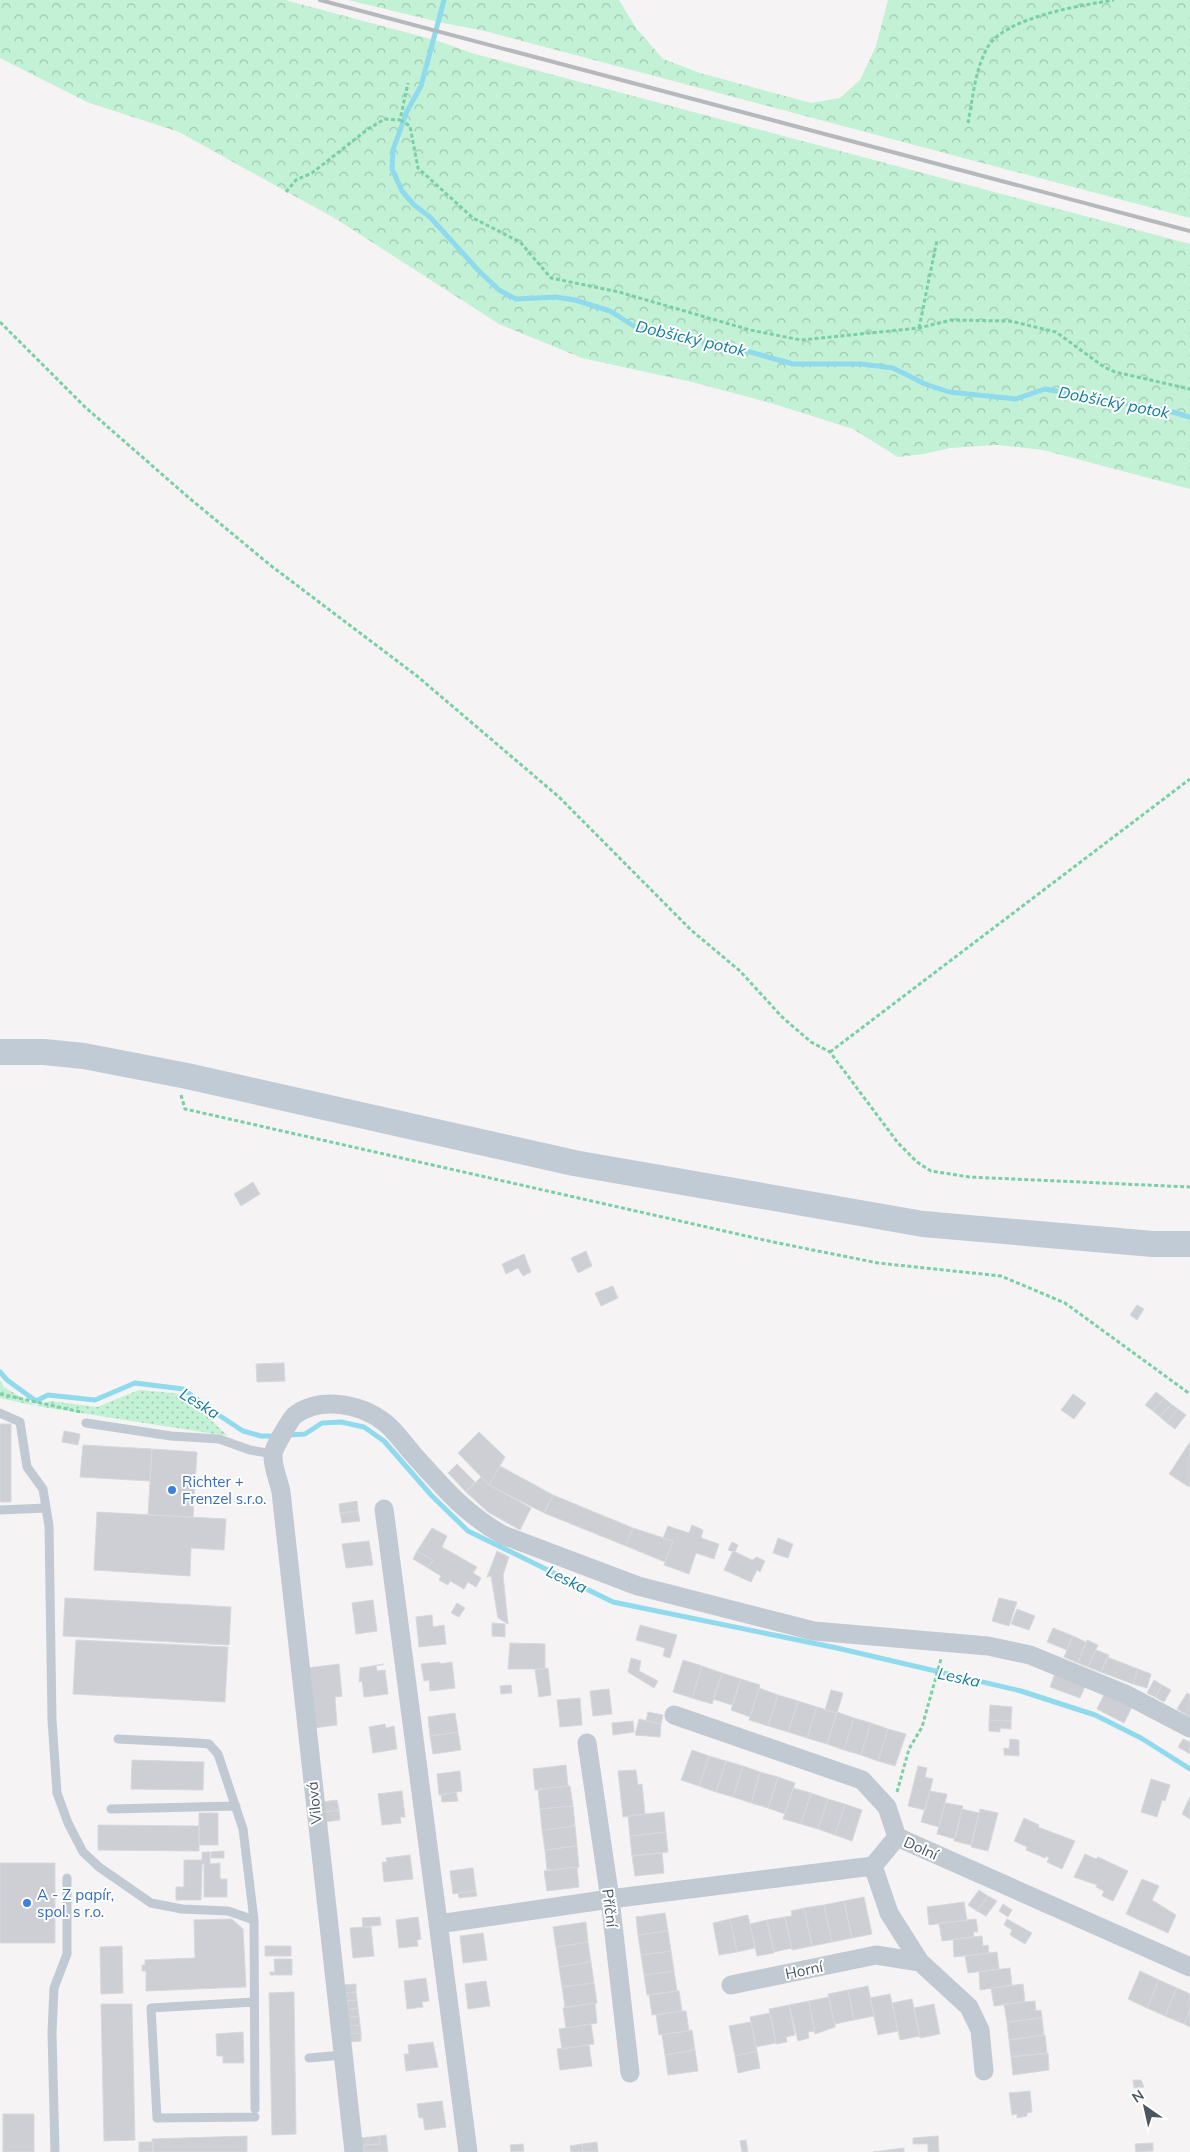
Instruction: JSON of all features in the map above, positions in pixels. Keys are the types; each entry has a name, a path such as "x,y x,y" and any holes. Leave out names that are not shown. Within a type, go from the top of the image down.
{"main road":[{"path":"0,1052 44,1052 84,1056 187,1076 574,1163 913,1222 1153,1244 1190,1244"}],"street":[{"path":"275,1450 293,1416 304,1408 347,1404 385,1423 438,1482 473,1517 503,1535 638,1586 814,1631 988,1646 1030,1655 1125,1694 1190,1728"},
{"name":"Vilová","path":"275,1450 354,2152"},
{"path":"384,1509 468,2152"},
{"name":"Dolní","path":"674,1715 862,1780 887,1807 897,1837 1190,1967"},
{"name":"Příční","path":"587,1744 610,1899 630,2073"},
{"path":"438,1924 610,1899 873,1866 897,1837"},
{"path":"873,1866 890,1913 920,1962 969,2007 980,2030 984,2071"},
{"path":"876,1955 888,1946 895,1935 897,1926"},
{"name":"Horní","path":"731,1985 876,1955 920,1962"}],"lane":[{"path":"0,1413 20,1422 27,1467 43,1488 49,1526 53,1738 57,1793 68,1823 83,1852 99,1867 151,1903 182,1909 228,1911 254,1920"},
{"path":"86,1423 171,1436 218,1439 250,1450 275,1450"},
{"path":"0,1510 46,1508"},
{"path":"118,1739 209,1744 218,1754 243,1828 254,1920 255,2113 157,2118 151,2008 254,2002"},
{"path":"111,1809 236,1806"},
{"path":"55,2152 52,2033 54,1988 67,1954 67,1878"},
{"path":"309,2058 343,2055"}],"path":[{"path":"968,123 983,58 990,44 1002,33 1057,10 1114,0"},
{"path":"400,120 408,83"},
{"path":"286,192 296,180 312,174 385,119 400,120 410,126 418,168 473,218 520,242 551,278 619,292 750,330 801,340 919,328 951,320 1010,321 1056,332 1104,367 1115,372 1190,389"},
{"path":"919,328 936,240"},
{"path":"0,322 85,407 188,497 270,565 417,676 559,797 691,930 740,971 782,1017 811,1042 830,1052 898,1143 917,1162 931,1171 969,1177 1190,1187"},
{"path":"830,1052 1190,779"},
{"path":"187,1076 180,1092 185,1109 773,1242 878,1263 1001,1276 1065,1303 1190,1394"},
{"path":"0,1394 82,1412 86,1423"},
{"path":"887,1807 896,1796 909,1749 922,1727 941,1660"}],"green space":[{"path":"0,0 285,0 438,41 475,54 1190,244 1190,489 1043,450 997,445 950,448 898,457 853,429 774,404 692,382 582,358 499,324 336,219 179,132 87,102 0,58"},
{"path":"348,0 619,0 636,28 663,59 700,73 811,103 840,98 860,80 876,46 888,0 1190,0 1190,218 481,30 443,23"},
{"path":"0,1380 4,1387 36,1406 0,1398"},
{"path":"139,1390 183,1394 228,1436 36,1406 50,1401 97,1407"}],"building":[{"path":"253,1182 260,1194 241,1206 234,1194"},
{"path":"586,1251 592,1266 578,1273 571,1258"},
{"path":"524,1254 531,1272 523,1276 518,1268 506,1274 502,1264"},
{"path":"613,1286 618,1298 601,1306 595,1293"},
{"path":"1137,1305 1144,1309 1137,1320 1130,1315"},
{"path":"284,1363 285,1381 257,1382 256,1364"},
{"path":"1156,1392 1164,1398 1153,1411 1145,1405"},
{"path":"1073,1394 1086,1403 1074,1419 1061,1410"},
{"path":"1164,1398 1171,1404 1160,1417 1153,1411"},
{"path":"1171,1404 1178,1409 1167,1423 1160,1417"},
{"path":"1178,1409 1186,1415 1175,1429 1167,1423"},
{"path":"0,1424 11,1424 11,1502 0,1502"},
{"path":"64,1431 80,1434 78,1445 62,1442"},
{"path":"479,1432 505,1457 489,1485 458,1453"},
{"path":"1190,1442 1190,1485 1189,1487 1169,1474"},
{"path":"83,1445 152,1449 150,1481 80,1477"},
{"name":"Richter + Frenzel s.r.o.","path":"152,1449 197,1452 193,1517 148,1515"},
{"path":"457,1464 475,1482 466,1492 448,1473"},
{"path":"500,1466 553,1495 544,1513 489,1485"},
{"path":"481,1477 489,1485 531,1508 520,1530 488,1512 466,1492"},
{"path":"553,1495 633,1528 626,1546 544,1513"},
{"path":"357,1501 358,1511 340,1513 339,1504"},
{"path":"358,1511 360,1521 342,1523 340,1513"},
{"path":"97,1512 226,1519 224,1550 191,1548 190,1576 94,1570"},
{"path":"692,1525 703,1530 701,1538 719,1544 714,1559 696,1553 689,1574 664,1565 673,1541 663,1538 668,1526 689,1533"},
{"path":"432,1528 447,1536 442,1547 477,1567 473,1573 481,1578 476,1587 468,1582 464,1589 450,1581 448,1585 439,1580 441,1576 428,1568 433,1560 417,1551"},
{"path":"633,1528 673,1541 665,1562 626,1546"},
{"path":"778,1538 793,1544 788,1558 773,1553"},
{"path":"369,1541 373,1565 346,1568 342,1544"},
{"path":"732,1542 738,1545 735,1552 728,1550"},
{"path":"417,1551 433,1560 428,1568 413,1559"},
{"path":"497,1551 509,1557 503,1575 508,1624 498,1618 491,1576 487,1577"},
{"path":"733,1551 752,1560 757,1557 765,1561 760,1572 757,1570 751,1582 724,1570"},
{"path":"65,1598 231,1607 229,1645 63,1636"},
{"path":"999,1598 1017,1602 1009,1626 992,1621"},
{"path":"373,1600 377,1631 356,1634 352,1603"},
{"path":"457,1603 465,1608 459,1617 451,1613"},
{"path":"1017,1609 1035,1616 1029,1630 1011,1624"},
{"path":"432,1615 433,1627 444,1625 446,1644 419,1647 416,1617"},
{"path":"492,1623 505,1624 505,1637 492,1636"},
{"path":"640,1625 677,1635 670,1658 663,1656 665,1648 636,1640"},
{"path":"1053,1628 1073,1636 1067,1650 1047,1642"},
{"path":"1073,1636 1086,1642 1078,1663 1064,1657"},
{"path":"76,1640 228,1647 225,1702 73,1694"},
{"path":"1087,1640 1098,1645 1088,1667 1078,1663"},
{"path":"510,1643 545,1644 545,1669 508,1669"},
{"path":"1096,1650 1109,1655 1101,1672 1088,1667"},
{"path":"1107,1657 1138,1669 1133,1684 1101,1672"},
{"path":"631,1658 641,1661 639,1671 658,1681 654,1688 628,1672"},
{"path":"683,1660 702,1666 692,1698 673,1692"},
{"path":"440,1662 440,1664 452,1662 455,1688 430,1691 429,1680 424,1681 421,1664"},
{"path":"339,1664 342,1696 335,1697 337,1725 313,1728 307,1668"},
{"path":"384,1664 376,1666 377,1671 385,1670 388,1694 364,1697 362,1681 359,1682 360,1668"},
{"path":"702,1666 722,1673 712,1704 692,1698"},
{"path":"548,1668 551,1695 539,1697 535,1670"},
{"path":"1138,1669 1151,1674 1147,1688 1133,1684"},
{"path":"722,1673 741,1679 732,1705 713,1699"},
{"path":"1055,1673 1086,1684 1080,1698 1050,1687"},
{"path":"741,1679 760,1685 750,1717 731,1710"},
{"path":"1154,1680 1162,1685 1155,1697 1147,1693"},
{"path":"511,1685 512,1693 501,1694 500,1686"},
{"path":"1162,1685 1171,1690 1164,1702 1155,1697"},
{"path":"759,1688 778,1695 768,1726 749,1720"},
{"path":"609,1689 612,1714 593,1716 590,1691"},
{"path":"831,1690 843,1693 837,1713 825,1710"},
{"path":"1105,1693 1132,1707 1124,1723 1097,1709"},
{"path":"1187,1693 1190,1695 1190,1717 1177,1709"},
{"path":"778,1695 798,1701 788,1732 768,1726"},
{"path":"580,1698 582,1725 560,1727 557,1700"},
{"path":"798,1701 817,1707 807,1738 788,1732"},
{"path":"990,1705 1012,1707 1011,1721 989,1720"},
{"path":"817,1707 837,1713 827,1744 807,1738"},
{"path":"648,1712 663,1715 661,1724 646,1721"},
{"path":"837,1712 854,1718 844,1750 827,1744"},
{"path":"455,1713 458,1732 430,1736 428,1717"},
{"path":"854,1718 871,1723 861,1755 844,1750"},
{"path":"639,1719 661,1724 660,1737 635,1735"},
{"path":"989,1720 1011,1721 1011,1729 1000,1728 1000,1732 989,1731"},
{"path":"633,1721 634,1732 613,1735 612,1723"},
{"path":"871,1723 888,1729 878,1761 861,1755"},
{"path":"385,1724 386,1728 394,1726 397,1749 373,1753 369,1727"},
{"path":"888,1729 906,1734 895,1766 878,1761"},
{"path":"458,1732 461,1750 433,1754 430,1736"},
{"path":"1010,1739 1019,1740 1019,1756 1004,1755 1004,1748 1009,1749"},
{"path":"1183,1739 1190,1742 1190,1754 1178,1747"},
{"path":"692,1750 709,1756 699,1786 681,1780"},
{"path":"709,1756 726,1761 716,1792 699,1786"},
{"path":"132,1760 204,1762 203,1790 131,1789"},
{"path":"726,1761 743,1766 733,1797 716,1792"},
{"path":"566,1765 568,1786 535,1790 533,1769"},
{"path":"743,1766 760,1772 751,1803 733,1797"},
{"path":"918,1766 927,1768 925,1777 933,1779 925,1810 908,1806"},
{"path":"636,1770 638,1785 642,1784 645,1814 623,1817 618,1771"},
{"path":"460,1771 462,1791 439,1795 437,1774"},
{"path":"760,1772 778,1777 768,1808 751,1803"},
{"path":"778,1777 795,1783 785,1814 768,1808"},
{"path":"1151,1779 1170,1785 1165,1801 1162,1800 1157,1817 1141,1812"},
{"path":"570,1786 573,1806 540,1809 538,1789"},
{"path":"793,1788 811,1793 801,1824 783,1819"},
{"path":"402,1791 405,1817 400,1817 401,1823 382,1825 378,1794"},
{"path":"930,1791 947,1794 939,1827 921,1822"},
{"path":"456,1792 458,1801 442,1802 441,1795"},
{"path":"811,1793 828,1799 818,1829 801,1824"},
{"path":"1190,1797 1190,1819 1182,1814"},
{"path":"828,1799 845,1804 835,1835 818,1829"},
{"path":"337,1800 339,1810 323,1812 322,1802"},
{"path":"945,1803 963,1806 955,1839 937,1834"},
{"path":"845,1804 862,1810 852,1841 835,1835"},
{"path":"573,1806 575,1826 542,1830 540,1809"},
{"path":"962,1809 979,1813 971,1845 954,1841"},
{"path":"980,1809 998,1813 988,1851 971,1847"},
{"path":"339,1810 340,1820 325,1822 323,1812"},
{"path":"664,1812 666,1832 630,1836 628,1816"},
{"path":"199,1813 218,1813 218,1845 199,1845"},
{"path":"1024,1818 1039,1825 1038,1827 1075,1841 1062,1869 1047,1862 1049,1858 1046,1856 1045,1858 1026,1850 1027,1847 1014,1841"},
{"path":"98,1825 199,1826 199,1851 98,1850"},
{"path":"575,1826 577,1846 545,1850 542,1830"},
{"path":"666,1832 668,1852 632,1856 630,1836"},
{"path":"577,1846 579,1867 547,1870 545,1850"},
{"path":"224,1851 224,1858 211,1858 211,1852"},
{"path":"202,1852 210,1852 210,1864 220,1863 220,1879 227,1879 227,1897 204,1897 204,1864 202,1864 201,1900 176,1900 176,1887 184,1887 184,1860 202,1860"},
{"path":"662,1853 664,1873 635,1876 632,1856"},
{"path":"1085,1854 1096,1859 1098,1857 1128,1871 1113,1901 1102,1896 1104,1891 1096,1887 1097,1885 1074,1877"},
{"path":"410,1855 413,1879 384,1882 382,1862 387,1862 386,1858"},
{"name":"A - Z papír, spol. s r.o.","path":"0,1863 55,1863 55,1943 0,1943"},
{"path":"577,1867 579,1887 547,1891 544,1871"},
{"path":"473,1868 476,1891 453,1894 450,1871"},
{"path":"1142,1879 1159,1886 1152,1900 1176,1915 1168,1933 1126,1914"},
{"path":"979,1890 988,1896 977,1911 968,1905"},
{"path":"476,1891 477,1896 459,1898 458,1893"},
{"path":"988,1896 997,1901 986,1916 977,1911"},
{"path":"864,1897 872,1934 852,1938 844,1901"},
{"path":"844,1901 852,1938 832,1942 824,1905"},
{"path":"964,1902 967,1920 929,1925 927,1907"},
{"path":"1003,1904 1012,1910 1008,1917 999,1911"},
{"path":"824,1905 832,1942 812,1946 804,1908"},
{"path":"804,1908 812,1946 792,1950 785,1917 792,1916 791,1911"},
{"path":"665,1913 668,1931 638,1935 636,1917"},
{"path":"748,1915 755,1948 737,1952 730,1919"},
{"path":"380,1917 381,1925 363,1927 362,1918"},
{"path":"418,1917 421,1939 417,1940 418,1946 399,1948 396,1920"},
{"path":"785,1917 792,1948 774,1952 767,1920"},
{"path":"232,1919 243,1929 246,1987 146,1991 146,1971 142,1971 142,1965 145,1965 145,1960 195,1958 194,1920"},
{"path":"730,1919 737,1952 719,1955 713,1923"},
{"path":"976,1919 978,1932 973,1932 974,1937 942,1941 939,1923"},
{"path":"1007,1919 1032,1933 1025,1944 1010,1935 1012,1930 1004,1925"},
{"path":"767,1920 774,1953 757,1956 750,1924"},
{"path":"586,1922 588,1942 556,1947 553,1927"},
{"path":"371,1927 374,1956 353,1958 350,1928"},
{"path":"668,1931 671,1951 641,1955 638,1935"},
{"path":"483,1933 487,1960 463,1963 460,1936"},
{"path":"982,1936 983,1946 988,1945 989,1953 954,1957 953,1939"},
{"path":"588,1942 591,1962 559,1967 556,1947"},
{"path":"122,1946 123,1993 101,1994 100,1947"},
{"path":"265,1946 291,1946 291,1956 265,1956"},
{"path":"671,1951 674,1971 644,1975 641,1955"},
{"path":"997,1952 999,1969 968,1973 965,1956"},
{"path":"274,1959 292,1959 292,1975 270,1975 270,1972 275,1972"},
{"path":"591,1962 594,1983 562,1987 559,1967"},
{"path":"1010,1968 1012,1985 980,1990 979,1972"},
{"path":"674,1971 677,1991 647,1995 644,1975"},
{"path":"1140,1971 1159,1980 1147,2008 1128,1999"},
{"path":"426,1978 429,2001 422,2002 423,2007 407,2009 404,1981"},
{"path":"1159,1980 1177,1988 1165,2016 1147,2008"},
{"path":"486,1981 490,2006 468,2009 465,1984"},
{"path":"594,1983 597,2003 565,2007 562,1987"},
{"path":"356,1984 356,1992 344,1993 343,1985"},
{"path":"1023,1984 1025,2002 994,2006 991,1988"},
{"path":"868,1986 874,2016 854,2020 848,1990"},
{"path":"1177,1988 1190,1994 1190,2010 1184,2024 1165,2016"},
{"path":"848,1990 854,2020 835,2024 835,2027 828,1994"},
{"path":"679,1991 682,2011 652,2015 649,1995"},
{"path":"294,1992 296,2134 272,2135 269,1993"},
{"path":"356,1992 357,2000 345,2001 344,1993"},
{"path":"890,1994 898,2031 878,2035 870,1998"},
{"path":"829,1997 835,2027 815,2034 809,2001"},
{"path":"912,1999 920,2036 900,2040 892,2003"},
{"path":"357,2000 358,2008 346,2010 345,2001"},
{"path":"809,2001 815,2031 808,2032 809,2038 798,2041 789,2005"},
{"path":"1035,2001 1036,2011 1041,2010 1042,2018 1007,2022 1004,2004"},
{"path":"595,2003 597,2023 566,2028 563,2008"},
{"path":"101,2004 132,2004 135,2140 104,2141"},
{"path":"934,2004 940,2034 920,2038 914,2008"},
{"path":"789,2005 795,2035 786,2037 787,2042 776,2044 769,2009"},
{"path":"358,2008 359,2016 346,2018 346,2010"},
{"path":"1190,2010 1190,2027 1184,2024"},
{"path":"686,2011 689,2031 659,2035 656,2015"},
{"path":"770,2013 776,2043 756,2047 750,2017"},
{"path":"359,2016 360,2025 347,2026 346,2018"},
{"path":"1042,2018 1044,2035 1009,2040 1007,2022"},
{"path":"751,2022 757,2051 735,2056 729,2026"},
{"path":"591,2024 594,2044 562,2049 559,2029"},
{"path":"360,2025 361,2033 348,2034 347,2026"},
{"path":"692,2030 695,2050 665,2055 662,2035"},
{"path":"243,2032 244,2063 223,2063 223,2056 217,2056 216,2034"},
{"path":"361,2033 361,2041 349,2042 348,2034"},
{"path":"1045,2035 1047,2053 1011,2057 1009,2040"},
{"path":"433,2042 438,2067 406,2071 404,2054 409,2054 408,2045"},
{"path":"589,2045 592,2066 560,2070 557,2049"},
{"path":"695,2050 698,2071 668,2075 665,2055"},
{"path":"757,2051 760,2068 738,2073 735,2056"},
{"path":"1048,2053 1049,2070 1013,2075 1011,2057"},
{"path":"1133,2080 1141,2080 1144,2087 1134,2088"},
{"path":"1030,2091 1032,2112 1027,2113 1027,2116 1017,2118 1017,2114 1012,2115 1009,2093"},
{"path":"442,2101 446,2127 425,2130 423,2118 419,2118 417,2104"},
{"path":"3,2114 34,2114 34,2152 3,2152"},
{"path":"386,2135 388,2152 364,2152 363,2145 380,2144 379,2136"},
{"path":"247,2136 247,2152 153,2152 152,2139"},
{"path":"379,2136 380,2144 362,2146 361,2138"},
{"path":"938,2136 939,2152 928,2152 928,2144 913,2144 913,2138"},
{"path":"746,2140 748,2152 742,2152 740,2141"},
{"path":"139,2142 153,2142 153,2152 139,2152"},
{"path":"597,2142 598,2152 583,2152 582,2144"},
{"path":"1153,2143 1153,2151 1136,2152 1135,2144"},
{"path":"523,2144 524,2151 511,2152 510,2145"},
{"path":"582,2144 583,2152 571,2152 570,2146"},
{"path":"904,2148 904,2152 873,2152"}],"waterway":[{"name":"Dobšický potok","path":"444,0 421,86 407,111 393,150 392,169 402,191 414,205 430,217 478,270 499,290 516,299 556,297 575,300 610,311 637,328 714,342 793,364 861,364 893,368 925,384 949,392 1016,399 1045,389 1169,411 1190,417"},
{"name":"Leska","path":"0,1372 7,1380 36,1401 48,1395 95,1400 135,1383 183,1389 243,1431 261,1436 276,1436"},
{"name":"Leska","path":"287,1435 305,1434 322,1423 341,1422 364,1427 384,1441 432,1496 468,1531 613,1602 837,1648 1021,1691 1095,1715 1141,1738 1190,1769"}],"railway":[{"path":"320,0 1190,231"}],"place":[{"name":"Richter + Frenzel s.r.o.","path":"172,1490"},
{"name":"A - Z papír, spol. s r.o.","path":"27,1903"}]}
